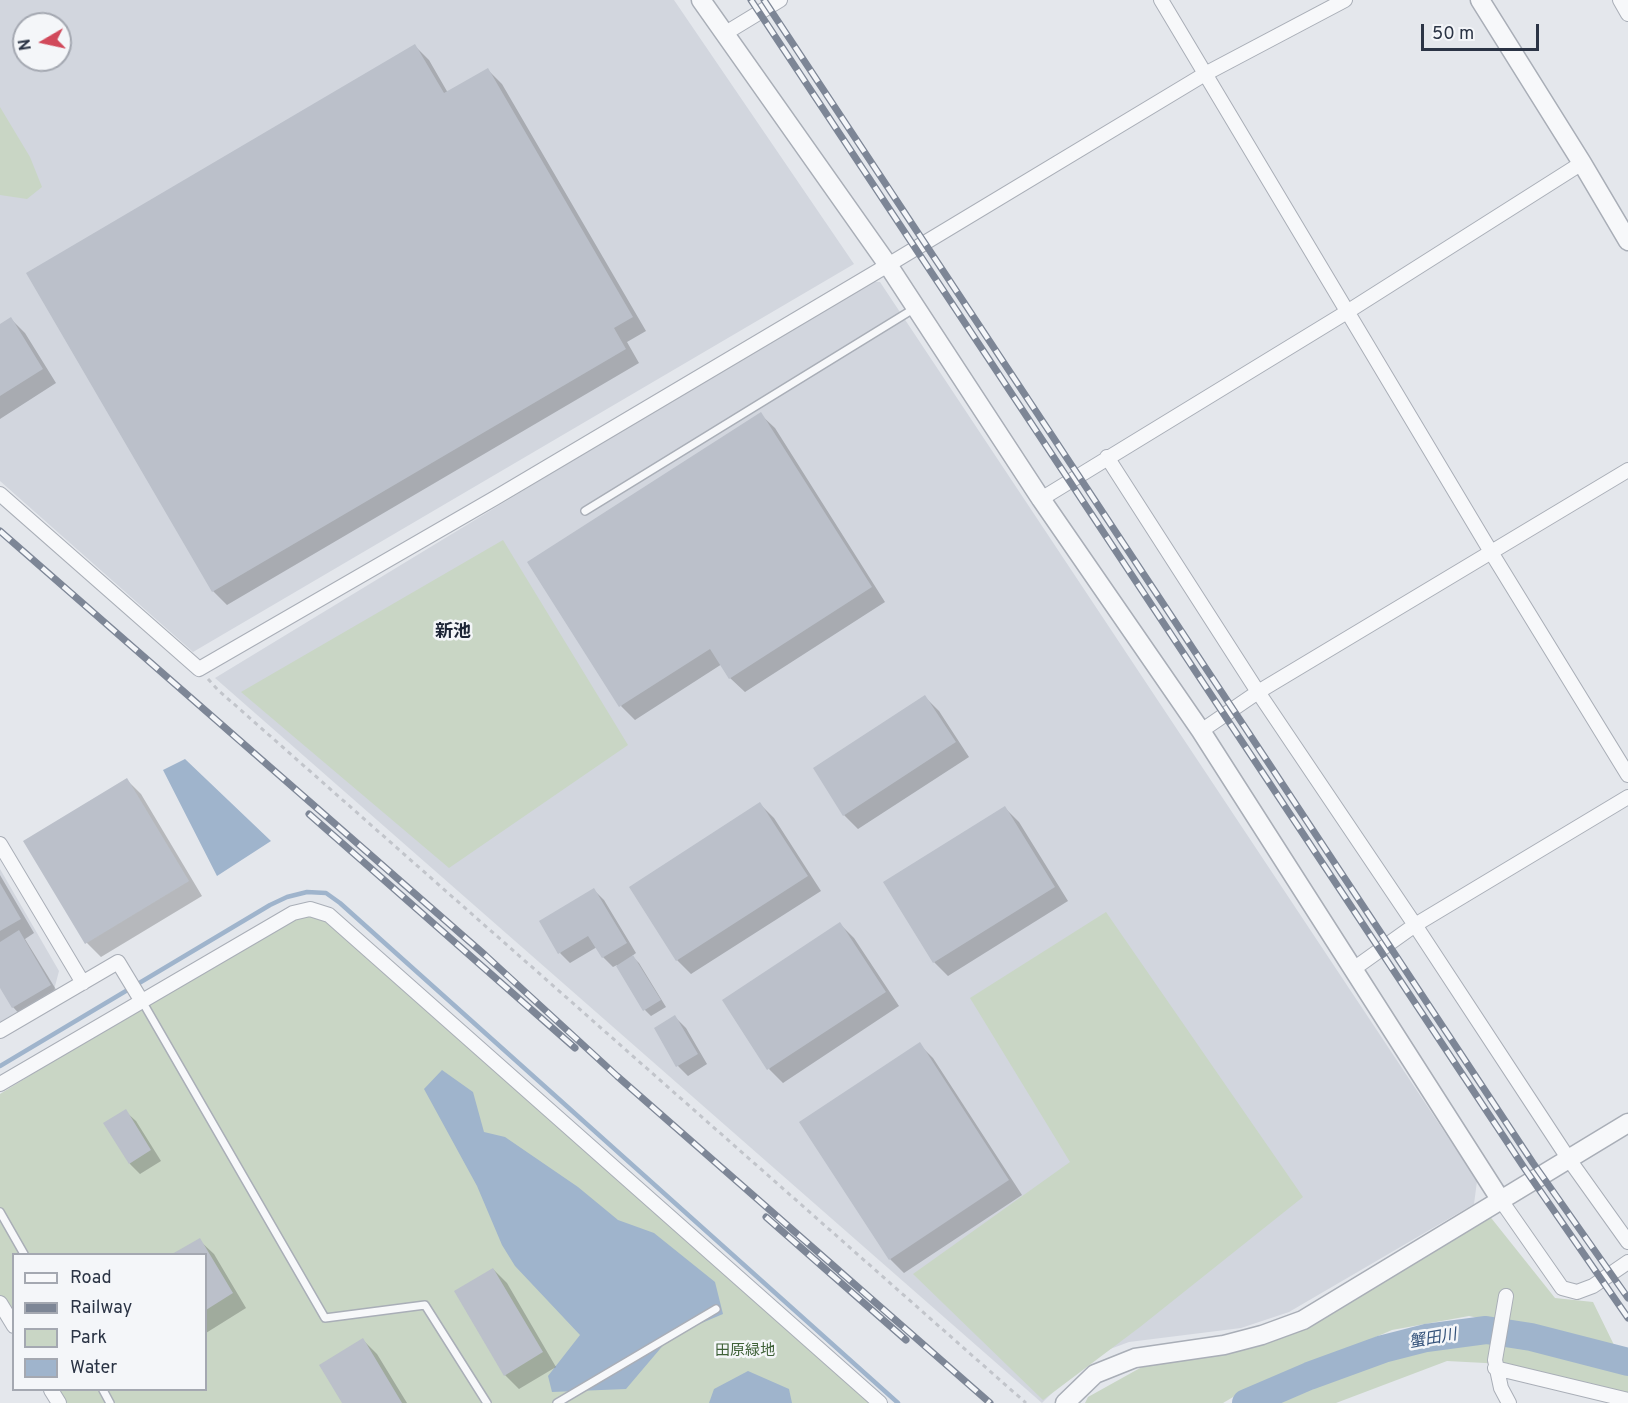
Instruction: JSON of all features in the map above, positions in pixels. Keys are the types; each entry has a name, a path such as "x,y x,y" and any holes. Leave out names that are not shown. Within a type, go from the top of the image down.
{"street":[{"path":"701,0 888,265 1041,499 1201,731 1500,1199 1562,1288 1577,1292 1593,1286 1628,1262"},
{"path":"724,34 780,0"},
{"path":"1161,0 1491,552 1628,775"},
{"path":"0,494 199,669 495,498 1205,74 1345,0"},
{"path":"1480,0 1628,241"},
{"path":"1620,0 1628,14"},
{"path":"1041,499 1347,312 1582,163"},
{"path":"1107,457 1258,693 1415,925 1568,1158 1628,1242"},
{"path":"1201,731 1258,693 1628,470"},
{"path":"1352,970 1415,925 1628,797"},
{"path":"0,844 82,983"},
{"path":"0,1084 293,913 310,909 328,915 880,1403"},
{"path":"0,1031 118,962 141,1000"},
{"path":"1065,1403 1095,1374 1135,1358 1224,1345 1262,1335 1303,1320 1628,1123"},
{"path":"1506,1296 1495,1364 1500,1388 1509,1403"},
{"path":"0,1303 12,1323"},
{"path":"1495,1364 1628,1400"}],"lane":[{"path":"585,512 915,308"},
{"path":"141,1000 325,1318 425,1305 487,1403"},
{"path":"0,1212 23,1253"},
{"path":"557,1403 716,1309"}],"path":[{"path":"199,669 218,690 1026,1403"}],"shaded area":[{"path":"0,0 674,0 854,264 193,652 0,481"},
{"path":"868,281 880,282 1477,1181 1474,1204 1289,1312 1241,1328 1129,1342 1094,1355 1042,1403 215,678"},
{"path":"0,869 59,971 54,990 0,1022"}],"green space":[{"path":"0,107 30,157 42,187 27,199 0,195"},
{"path":"503,540 628,745 449,868 241,692"},
{"name":"田原緑地","path":"317,911 880,1403 55,1403 48,1391 207,1391 207,1253 12,1253 12,1332 0,1312 0,1094 293,913"},
{"path":"1106,912 1303,1197 1140,1327 1043,1400 913,1274 1070,1162 970,998"},
{"path":"1484,1209 1555,1298 1593,1302 1615,1347 1469,1316 1392,1330 1245,1390 1223,1403 1085,1403 1088,1397 1167,1353 1290,1325"},
{"path":"1458,1340 1498,1341 1628,1372 1628,1396 1504,1364 1447,1361 1336,1403 1272,1403 1388,1356"}],"water":[{"path":"185,759 271,841 217,876 163,770"},
{"path":"442,1070 473,1092 484,1132 505,1137 578,1187 618,1220 654,1233 715,1282 723,1314 671,1336 626,1389 552,1392 548,1376 580,1335 515,1266 502,1245 477,1186 424,1089"},
{"path":"748,1371 789,1389 792,1403 709,1403 714,1389"}],"building":[{"path":"415,44 444,93 488,68 633,317 614,328 626,349 212,592 26,273"},
{"path":"11,317 43,369 0,396 0,324"},
{"path":"761,412 872,587 729,679 710,649 619,707 527,562"},
{"path":"925,695 956,742 843,816 813,768"},
{"path":"127,778 189,881 85,944 23,841"},
{"path":"760,802 808,876 676,961 629,887"},
{"path":"1005,806 1055,887 933,963 883,882"},
{"path":"0,883 21,919 0,931"},
{"path":"594,888 627,943 602,958 588,936 558,954 539,921"},
{"path":"840,922 886,992 767,1070 722,1000"},
{"path":"19,930 51,985 12,1008 0,988 0,942"},
{"path":"633,955 661,1000 643,1011 616,966"},
{"path":"675,1015 698,1054 676,1067 654,1028"},
{"path":"920,1042 1009,1180 889,1260 799,1122"},
{"path":"126,1109 151,1150 129,1164 103,1123"},
{"path":"200,1238 233,1293 207,1309 207,1253 174,1253"},
{"path":"493,1268 543,1352 504,1376 454,1291"},
{"path":"363,1338 402,1403 342,1403 319,1365"}],"waterway":[{"path":"0,1066 270,905 287,897 307,892 326,893 340,903 898,1403"},
{"name":"蟹田川","path":"1246,1403 1309,1376 1383,1349 1426,1338 1486,1330 1531,1337 1628,1362"}],"railway":[{"path":"751,0 1525,1169 1628,1318"},
{"path":"764,0 1533,1163 1628,1298"},
{"path":"0,531 485,955 617,1076 990,1403"},
{"path":"309,814 575,1048"},
{"path":"766,1217 906,1340"}],"district":[{"name":"新池","path":"453,633"}]}
